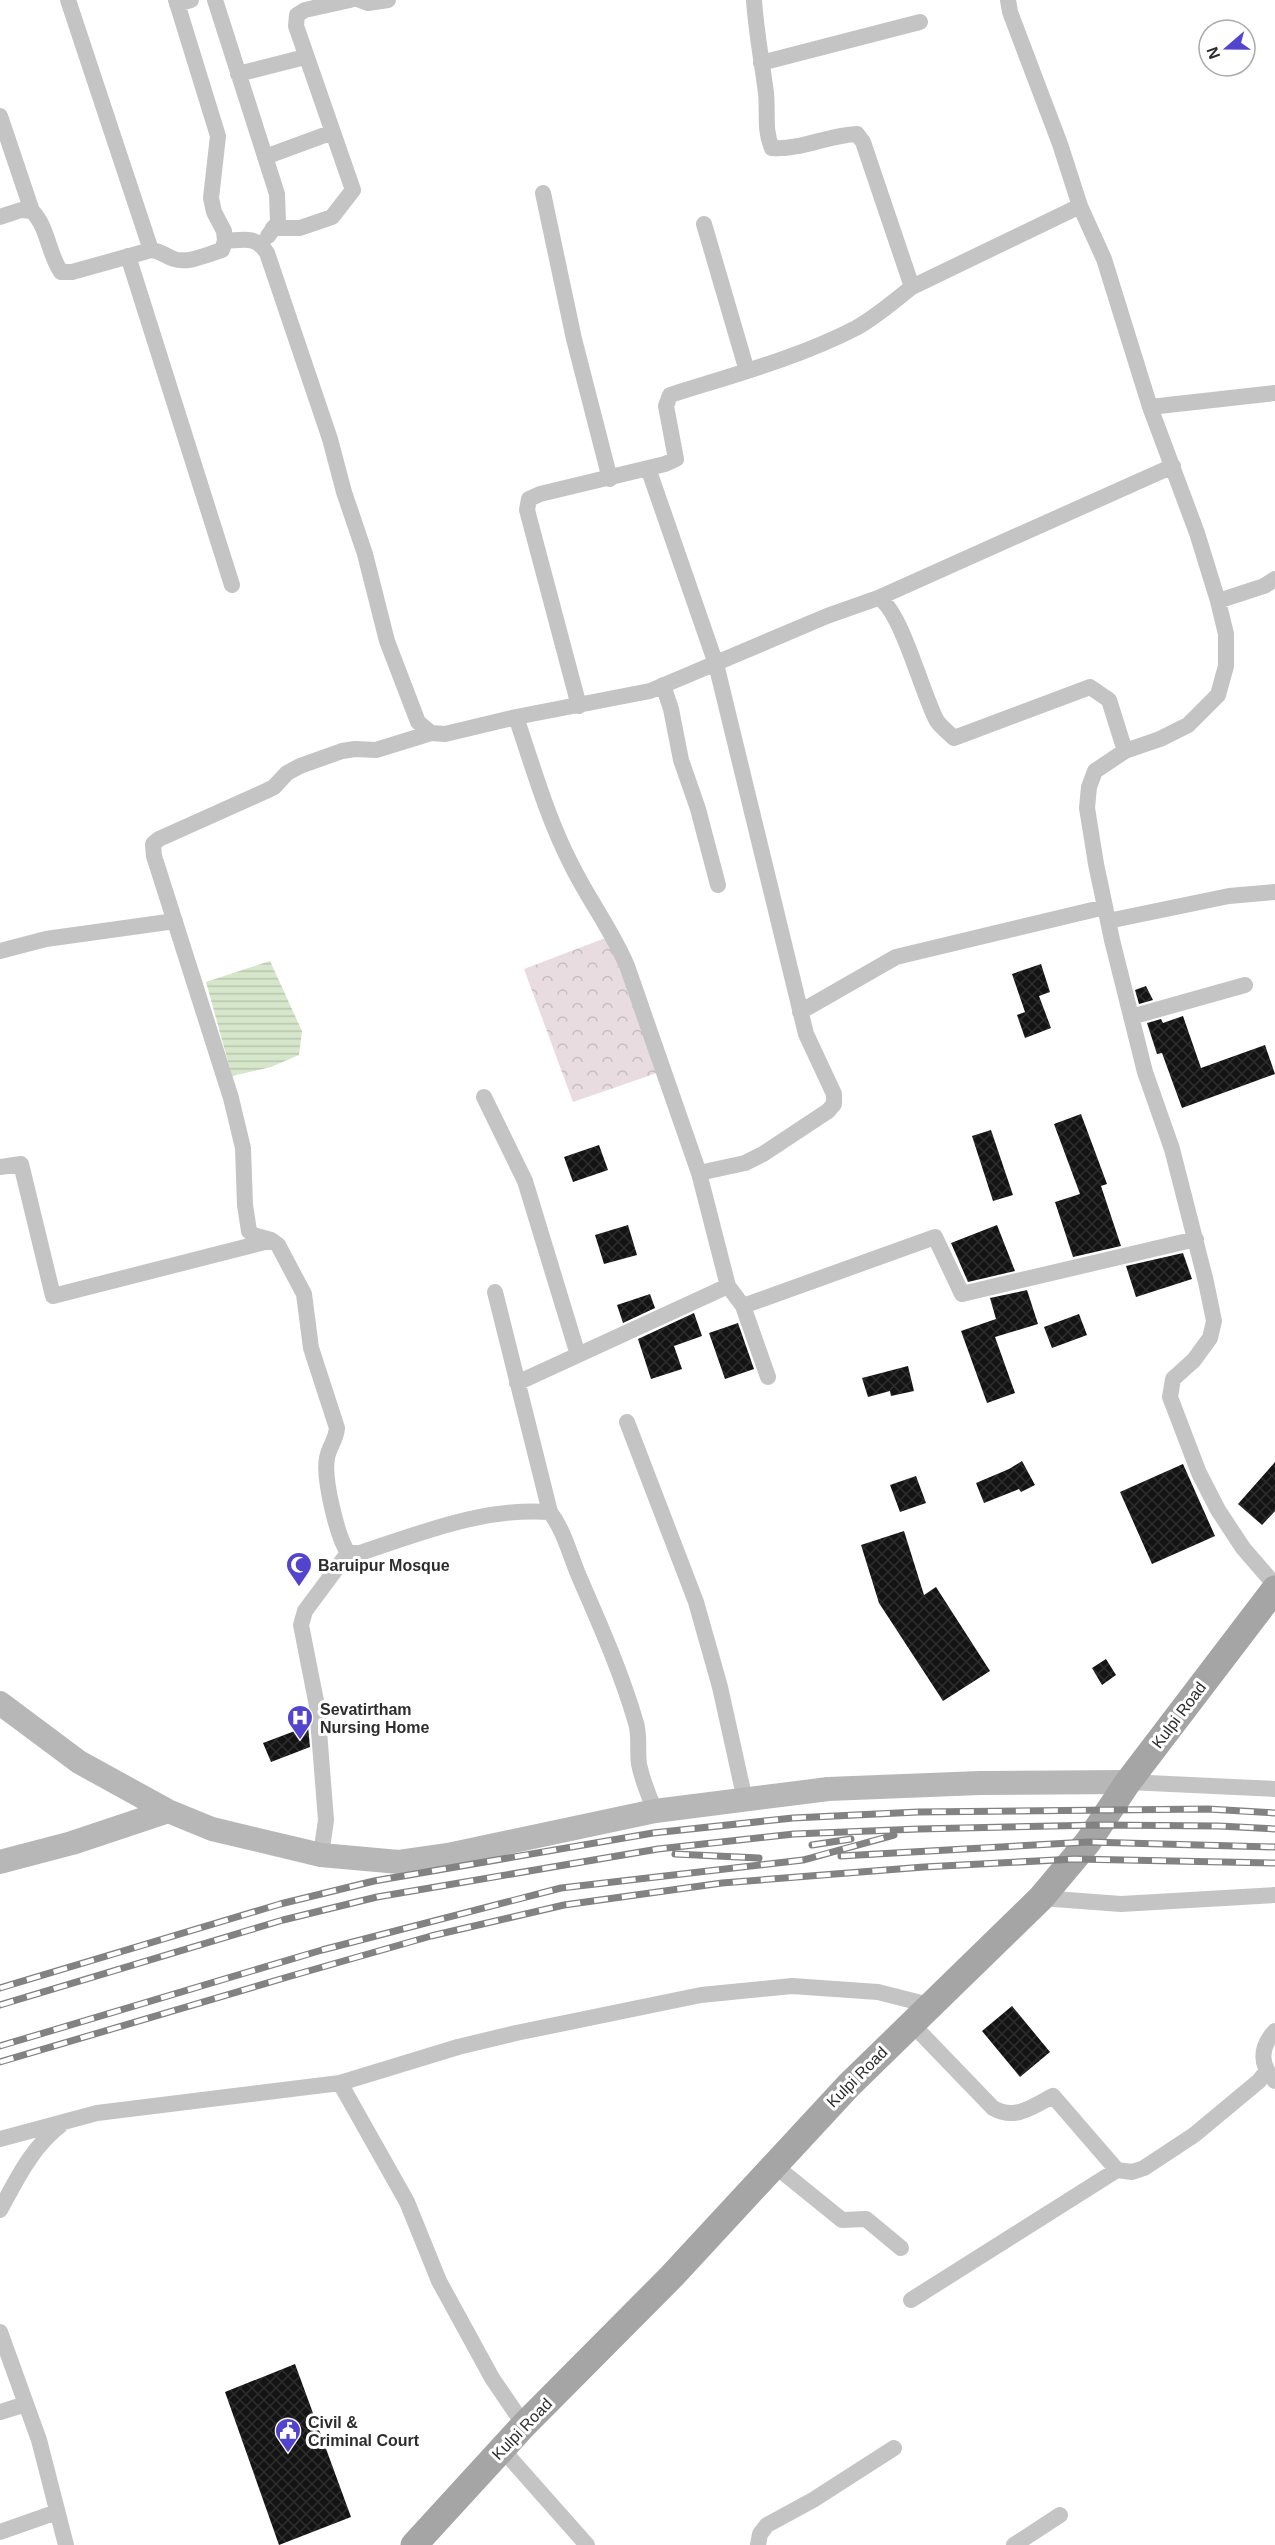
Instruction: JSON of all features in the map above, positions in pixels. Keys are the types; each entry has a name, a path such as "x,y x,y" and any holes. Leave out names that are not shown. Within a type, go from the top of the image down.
{"main road":[{"name":"Kulpi Road","path":"418,2543 524,2425 672,2276 849,2085 1041,1898 1094,1833 1128,1782 1275,1587"},
{"path":"0,1703 79,1762 168,1811 234,1836 321,1855 399,1862 418,1861 655,1811 828,1789 874,1786 1128,1782"},
{"path":"0,1862 72,1843 168,1811"}],"street":[{"path":"68,0 151,250"},
{"path":"215,0 279,207 278,222 262,244"},
{"path":"273,228 300,228 332,217 353,190 305,57 296,26 297,15 289,0"},
{"path":"297,15 305,10 350,0"},
{"path":"360,0 368,3 388,0"},
{"path":"754,0 766,94 767,138 772,148 788,149 846,134 857,134 863,142 912,287"},
{"path":"1008,0 1010,12 1060,144 1080,206 1104,259 1150,406 1173,466 1218,601 1226,634 1226,666 1218,695 1188,725 1160,739 1125,751 1095,771 1089,787 1088,808 1106,914 1131,1017 1145,1072 1172,1149 1196,1239 1214,1321 1210,1338 1194,1360 1173,1378 1170,1396 1198,1473 1218,1510 1243,1548 1275,1587"},
{"path":"0,116 32,210 39,218 55,262 62,272 72,272 151,250 159,250 173,259 180,260 222,250 225,241 224,231 214,212 211,198 213,170 218,149 217,130 181,1"},
{"path":"761,63 920,22"},
{"path":"238,74 305,57"},
{"path":"265,157 333,132"},
{"path":"543,193 574,339 610,479"},
{"path":"579,706 527,510 529,499 540,494 610,479 676,459 666,406 670,395 804,352 857,327 912,287 1080,206"},
{"path":"0,217 21,210 32,210"},
{"path":"704,224 747,371"},
{"path":"225,241 252,240 262,244 267,253 330,439 344,492 365,554 393,660 418,722 431,733"},
{"path":"128,256 232,585"},
{"path":"1150,406 1275,393"},
{"path":"348,1553 342,1543 336,1523 326,1461 336,1439 337,1428 311,1348 304,1294 278,1245 271,1240 253,1235 246,1223 243,1148 231,1098 154,856 153,844 159,838 266,791 287,773 300,766 342,752 356,749 376,750 431,733 446,734 516,717 650,691 827,616 878,598 1173,466"},
{"path":"648,468 716,664 809,1043 834,1094 834,1104 828,1111 763,1154 745,1162 699,1173"},
{"path":"1218,601 1264,586 1275,579"},
{"path":"878,598 883,600 896,621 938,722 954,738 1090,687 1109,700 1125,751"},
{"path":"663,685 671,709 681,760 698,809 718,885"},
{"path":"516,717 553,826 572,867 614,935 627,966 699,1173 728,1286 743,1306 768,1377"},
{"path":"800,1012 896,957 1106,914 1229,896 1275,892"},
{"path":"0,951 46,939 175,921"},
{"path":"1131,1017 1245,985"},
{"path":"484,1097 527,1187 578,1355"},
{"path":"0,1167 21,1164 53,1296 271,1240"},
{"path":"743,1306 935,1237 962,1294 1196,1239"},
{"path":"517,1383 728,1286"},
{"path":"495,1292 550,1512 564,1534 571,1557 605,1634 631,1708 637,1726 639,1763 644,1785 655,1811"},
{"path":"627,1422 696,1602 720,1687 745,1800"},
{"path":"348,1553 360,1553 439,1527 485,1516 533,1511 550,1512"},
{"path":"321,1855 326,1820 318,1718 301,1625 305,1611 348,1553"},
{"path":"1128,1782 1275,1789"},
{"path":"1041,1898 1121,1904 1275,1895"},
{"path":"0,2139 97,2113 340,2083 516,2033 701,1995 792,1986 878,1992 920,2014 993,2108 1000,2112 1020,2113 1053,2096 1118,2170"},
{"path":"911,2300 1118,2170 1132,2172 1144,2168 1194,2135 1259,2081 1270,2076 1263,2055 1266,2041 1275,2031"},
{"path":"340,2083 407,2202 439,2281 492,2378 524,2425"},
{"path":"0,2210 28,2158 46,2137 70,2119"},
{"path":"774,2164 842,2220 866,2219 902,2248"},
{"path":"0,2332 39,2440 66,2545"},
{"path":"0,2412 26,2404"},
{"path":"758,2545 760,2534 767,2525 813,2500 894,2448"},
{"path":"502,2449 587,2545"},
{"path":"0,2532 57,2512"},
{"path":"1014,2545 1060,2516"}],"green space":[{"path":"608,937 657,1073 573,1102 524,969"}],"shaded area":[{"path":"270,961 302,1031 299,1055 271,1067 232,1076 206,982"}],"building":[{"path":"1041,964 1050,992 1039,996 1051,1028 1025,1038 1017,1015 1025,1012 1012,974"},
{"path":"1146,986 1153,1000 1139,1004 1135,990"},
{"path":"1183,1016 1201,1068 1265,1045 1275,1074 1182,1108 1162,1053 1157,1054 1147,1023 1161,1019 1163,1023"},
{"path":"1081,1114 1107,1184 1101,1186 1121,1246 1073,1257 1055,1202 1080,1194 1054,1124"},
{"path":"991,1130 1013,1195 993,1201 972,1136"},
{"path":"599,1145 608,1170 573,1182 564,1157"},
{"path":"628,1225 637,1255 604,1264 595,1235"},
{"path":"997,1225 1015,1271 968,1282 951,1243"},
{"path":"1183,1253 1192,1279 1136,1297 1126,1266"},
{"path":"1027,1290 1038,1324 995,1337 1015,1393 987,1403 961,1331 996,1319 990,1298"},
{"path":"650,1294 655,1308 623,1323 617,1305"},
{"path":"694,1313 702,1336 674,1346 682,1369 651,1379 638,1339"},
{"path":"1079,1314 1087,1335 1052,1348 1044,1327"},
{"path":"738,1323 754,1369 725,1379 709,1333"},
{"path":"908,1366 914,1391 891,1396 890,1391 868,1397 862,1378"},
{"path":"1022,1461 1035,1485 1021,1492 1019,1489 984,1503 976,1483"},
{"path":"1275,1462 1275,1511 1262,1525 1238,1504"},
{"path":"1183,1464 1215,1536 1152,1564 1120,1492"},
{"path":"916,1476 926,1503 900,1512 890,1485"},
{"path":"904,1531 924,1595 936,1587 990,1671 943,1701 879,1603 861,1545"},
{"path":"1106,1659 1116,1675 1102,1685 1092,1668"},
{"path":"308,1726 310,1747 271,1762 263,1743"},
{"path":"1012,2006 1050,2052 1020,2077 982,2031"},
{"name":"Civil & Criminal Court","path":"295,2364 351,2517 279,2545 225,2392"}],"railway":[{"path":"0,1988 280,1904 374,1881 653,1833 793,1818 918,1812 1208,1809 1275,1813"},
{"path":"0,2005 283,1920 377,1897 658,1849 794,1834 919,1829 1100,1825 1275,1829"},
{"path":"0,2046 322,1950 561,1888 803,1860 894,1835"},
{"path":"812,1845 851,1839"},
{"path":"841,1856 1088,1842 1275,1847"},
{"path":"675,1854 759,1858"},
{"path":"0,2062 431,1936 564,1905 722,1883 924,1867 1075,1859 1275,1863"}],"place":[{"name":"Baruipur Mosque","path":"299,1588"},
{"name":"Sevatirtham Nursing Home","path":"300,1741"},
{"name":"Civil & Criminal Court","path":"288,2454"}]}
